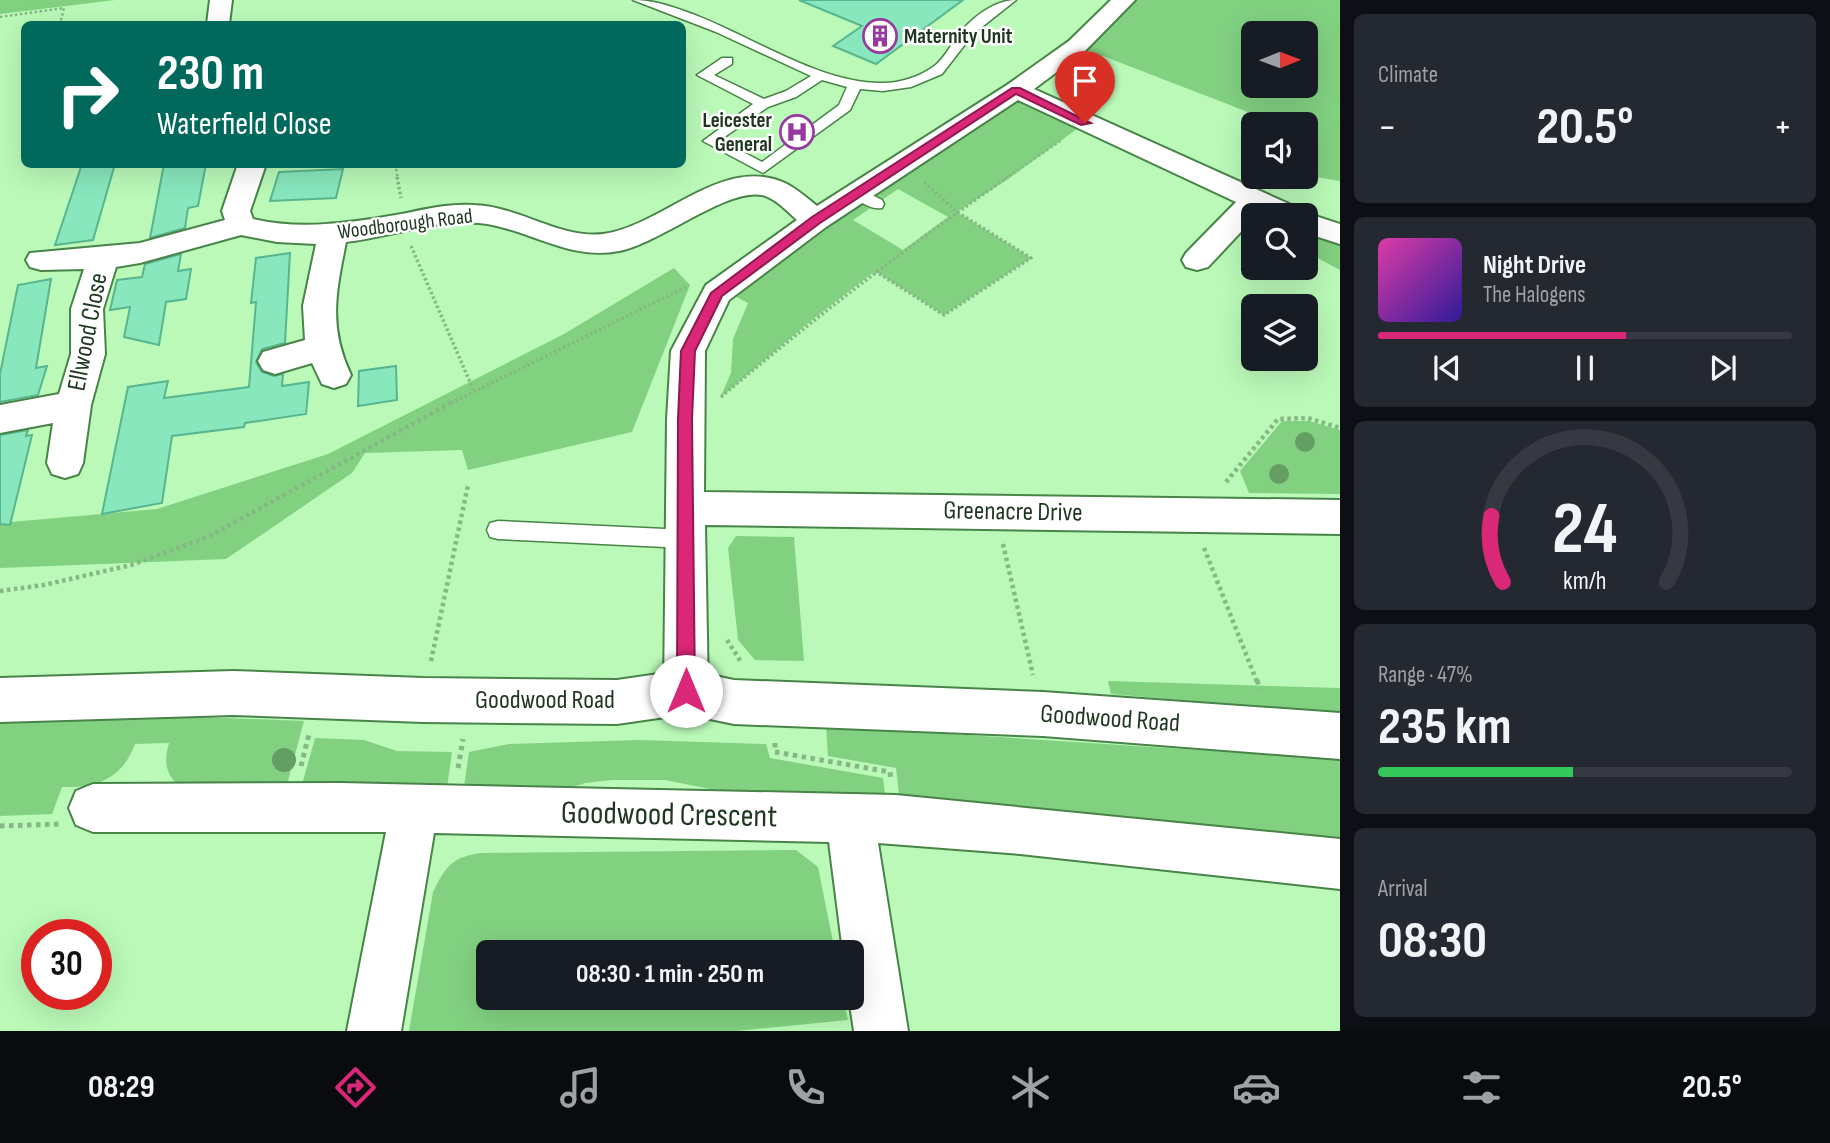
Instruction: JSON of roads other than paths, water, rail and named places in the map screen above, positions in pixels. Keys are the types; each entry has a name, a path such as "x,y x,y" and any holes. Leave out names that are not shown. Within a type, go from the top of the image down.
{"street":[{"path":"218,21 221,0"},
{"path":"686,691 688,351 717,293 816,220 867,198 902,162 1016,90 1077,46 1124,0"},
{"path":"1016,90 1259,203"},
{"path":"241,225 236,211 251,168"},
{"path":"759,177 816,220"},
{"name":"Woodborough Road","path":"241,225 255,229 333,234 447,214 481,214 512,221 553,237 601,244 636,237 759,177"},
{"path":"1197,260 1254,201"},
{"name":"Ellwood Close","path":"65,463 73,405 88,354 87,309 103,258 139,253 241,225"},
{"path":"1318,227 1340,234"},
{"path":"275,361 328,362 317,332 321,292 333,234"},
{"path":"41,260 103,258"},
{"path":"0,419 73,405"},
{"name":"Greenacre Drive","path":"686,524 995,512 1340,517"},
{"name":"Goodwood Road","path":"0,700 233,693 617,702 686,691 734,702 1042,714 1340,736"},
{"name":"Goodwood Crescent","path":"93,808 290,807 896,820 1020,830 1340,864"},
{"path":"374,1031 433,810"},
{"path":"850,819 881,1031"}],"lane":[{"path":"639,0 718,28 821,75 855,85 892,86 939,70 964,36 1010,0"},
{"path":"727,61 704,75 763,104"},
{"path":"821,75 791,94 763,104 710,141 759,177 845,107 855,85"},
{"path":"498,530 686,524"}],"place":[{"name":"Maternity Unit","path":"880,36"},
{"name":"Leicester General","path":"797,132"}]}
